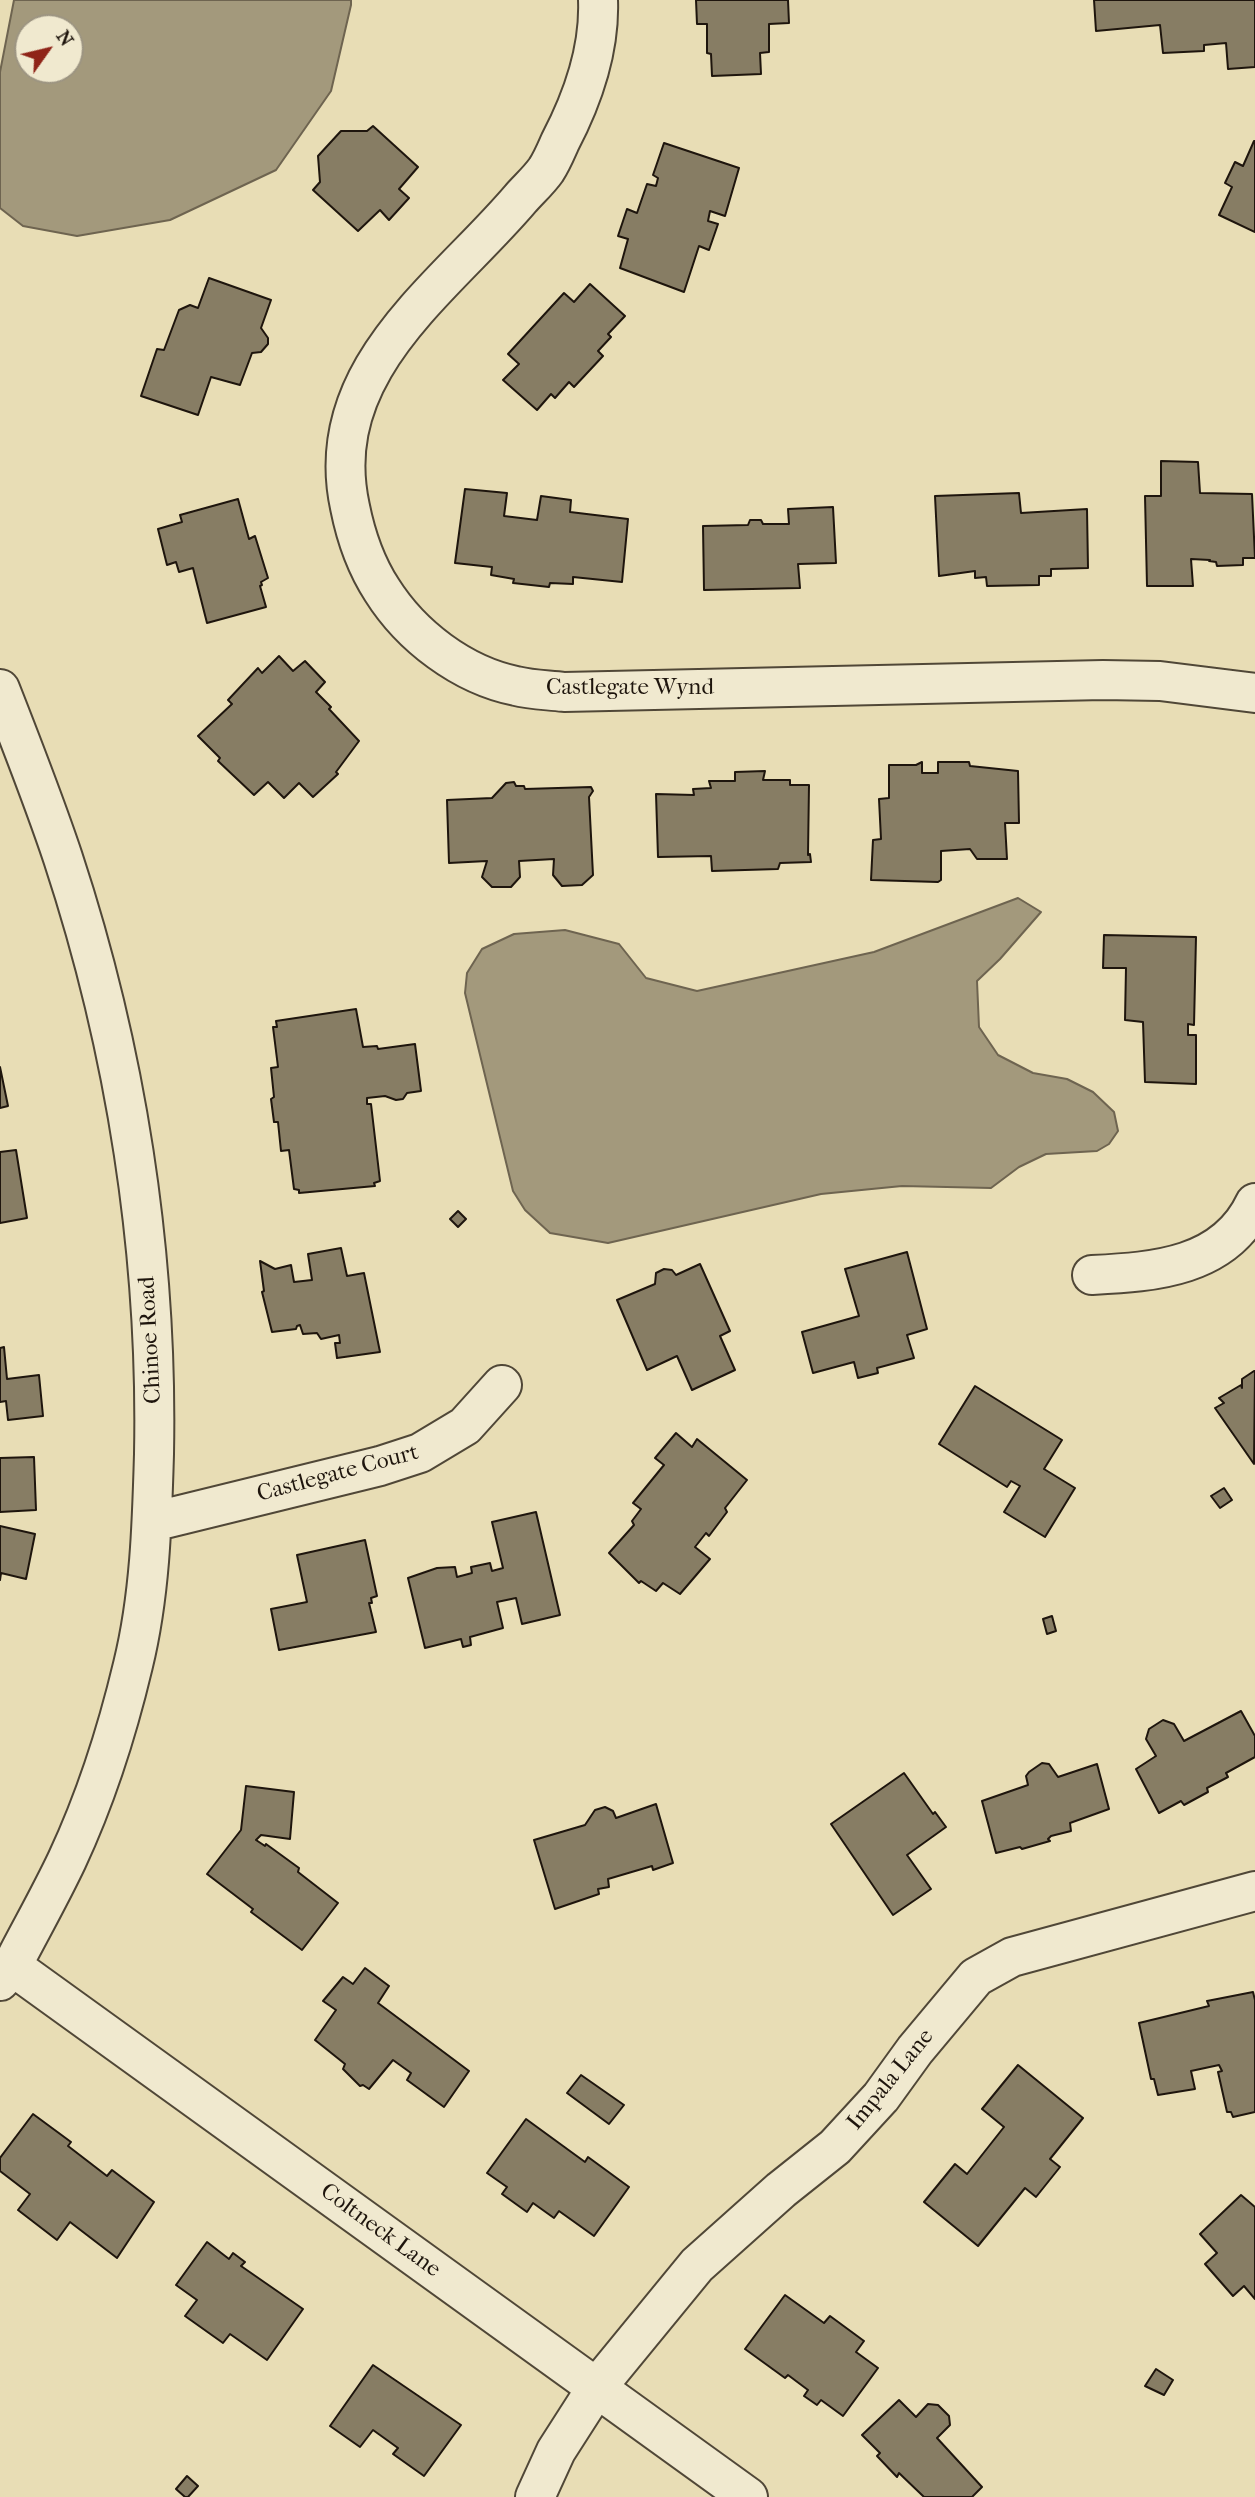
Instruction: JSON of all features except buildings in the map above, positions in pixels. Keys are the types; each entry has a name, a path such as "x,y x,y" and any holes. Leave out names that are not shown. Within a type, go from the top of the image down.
{"street":[{"name":"Castlegate Wynd","path":"598,0 591,67 576,111 546,169 391,340 369,374 353,408 345,446 345,487 355,530 370,571 392,606 423,638 456,663 517,687 564,692 1114,680 1160,681 1255,694"},
{"name":"Chinoe Road","path":"0,690 63,860 97,976 126,1108 145,1232 155,1377 152,1522 143,1610 134,1663 105,1766 67,1860 6,1974"},
{"path":"1092,1275 1142,1273 1183,1265 1224,1243 1248,1219 1255,1203"},
{"name":"Castlegate Court","path":"152,1522 380,1466 420,1453 465,1426 502,1385"},
{"name":"Impala Lane","path":"535,2497 556,2451 597,2387 697,2264 781,2190 835,2147 872,2107 976,1977 1012,1958 1255,1891"},
{"name":"Coltneck Lane","path":"6,1974 597,2387 748,2497"}],"shaded area":[{"path":"14,0 351,0 331,91 276,170 170,220 77,236 23,226 0,208 0,72"},
{"path":"1018,898 1041,912 977,981 979,1027 998,1055 1033,1073 1067,1079 1093,1092 1114,1112 1118,1131 1109,1144 1097,1151 1046,1154 1019,1167 991,1188 902,1186 821,1194 608,1243 550,1233 525,1210 513,1191 465,993 467,973 482,949 514,934 565,930 619,944 646,978 697,991 874,952"}]}
